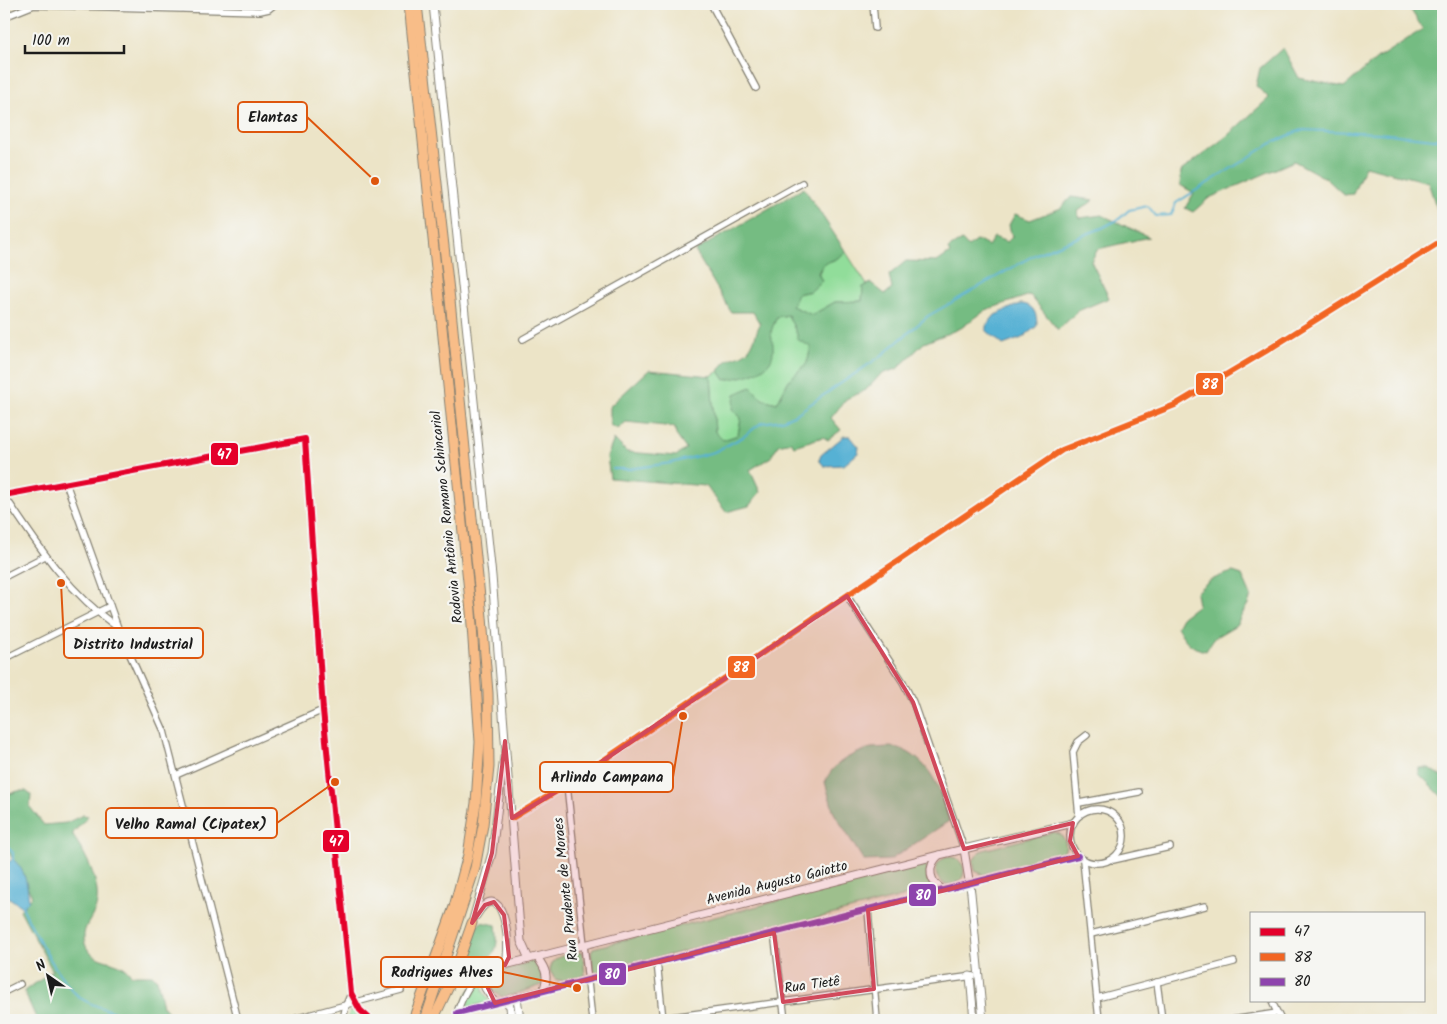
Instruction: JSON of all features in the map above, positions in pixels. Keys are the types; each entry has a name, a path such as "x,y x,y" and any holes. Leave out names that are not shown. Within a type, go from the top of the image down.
{"highway":[{"name":"Rodovia Antônio Romano Schincariol","path":"409,4 471,611 480,742 476,803 468,855 454,907 413,1018"},
{"name":"Rodovia Antônio Romano Schincariol","path":"417,4 450,300 482,617 488,693 490,767 483,825 475,868 425,1020"},
{"path":"433,1020 452,980 472,923"}],"street":[{"path":"4,17 34,5 260,11 269,9 274,4"},
{"path":"433,4 492,576 521,941 546,973 546,984 543,991"},
{"path":"711,4 756,88"},
{"path":"873,4 875,28"},
{"path":"523,339 802,183"},
{"path":"512,818 567,785 1062,450 1175,405 1266,351 1443,240"},
{"path":"118,628 79,597 45,556 4,495 304,438 323,710 351,994 355,1003 371,1020"},
{"path":"66,483 118,628 161,725 176,775 238,1020"},
{"path":"4,577 45,556"},
{"path":"847,596 913,702 964,849 970,884 983,1020"},
{"path":"4,659 110,606"},
{"path":"176,775 323,710"},
{"path":"1079,816 1073,752 1078,742 1087,735"},
{"path":"472,923 492,853 505,741"},
{"name":"Rua Prudente de Moraes","path":"567,785 592,1020"},
{"path":"1079,803 1139,792"},
{"path":"1099,1020 1091,934 1081,858 1070,841 1073,823 1079,816 1096,809 1113,814 1119,820 1124,828 1123,846 1118,854 1108,861"},
{"name":"Avenida Augusto Gaiotto","path":"488,970 939,855 1073,823"},
{"path":"457,1013 945,890 1081,858 1094,864 1170,847"},
{"path":"939,855 934,859 930,871 934,883 945,890"},
{"path":"472,923 485,905 496,903 502,908 509,948 505,965"},
{"path":"1091,934 1205,906"},
{"path":"868,910 877,1020"},
{"path":"774,933 785,1020"},
{"path":"657,962 662,1019"},
{"path":"1097,998 1234,962"},
{"path":"488,970 485,988 495,1003"},
{"path":"454,1020 464,994 472,981 488,970"},
{"name":"Rua Tietê","path":"649,1020 979,975"},
{"path":"970,976 974,1020"},
{"path":"1157,982 1162,1020"},
{"path":"4,992 20,984"},
{"path":"290,1020 401,990"},
{"path":"344,1020 346,1005 351,994"},
{"path":"517,997 520,1020"},
{"path":"505,1000 510,1006 511,1020"},
{"path":"1274,1004 1281,1020"},
{"path":"1232,1020 1277,1013"}],"highlighted area":[{"path":"847,596 913,702 964,849 1073,823 1070,841 1078,856 868,910 874,989 783,1002 774,933 495,1003 485,982 488,970 505,965 509,957 504,915 494,902 485,905 472,923 492,853 505,741 512,818 567,785"}],"green space":[{"path":"1407,4 1443,4 1443,228 1428,182 1365,166 1353,194 1344,195 1327,179 1294,161 1209,198 1193,212 1185,208 1194,193 1180,185 1181,171 1227,136 1269,98 1256,86 1260,68 1283,48 1299,78 1344,87 1378,58 1423,29"},
{"path":"804,188 846,252 836,259 823,264 818,273 822,281 811,291 797,294 792,306 812,315 835,302 862,301 863,287 871,283 885,294 892,289 889,275 906,261 937,262 950,253 948,249 962,240 968,247 977,240 988,246 994,237 1007,242 1012,237 1009,225 1015,214 1030,220 1061,208 1071,197 1094,200 1077,212 1080,218 1102,215 1149,237 1098,249 1091,261 1109,298 1078,311 1058,330 1030,295 986,310 961,328 924,343 897,369 881,374 866,390 846,399 831,418 841,430 828,440 823,437 794,446 791,442 778,445 771,457 750,470 760,492 749,506 726,512 706,486 610,478 607,457 614,439 627,452 676,456 686,449 676,435 675,427 626,422 618,429 610,425 610,406 649,370 711,376 715,432 723,440 738,435 741,418 733,409 735,394 751,387 762,399 777,403 789,380 807,363 811,347 797,339 797,334 788,315 777,317 771,333 773,351 772,358 768,364 755,373 725,380 719,371 730,359 748,350 760,324 753,312 731,312 695,251"},
{"path":"846,252 867,285 863,287 862,301 835,302 812,315 791,306 797,294 811,291 823,264 836,259"},
{"path":"788,315 797,334 811,347 807,363 789,380 777,403 762,399 741,418 738,435 723,440 715,432 711,376 719,371 725,380 773,351 769,334 777,317"},
{"path":"1233,572 1242,575 1251,596 1248,604 1236,625 1214,638 1206,651 1196,648 1185,639 1177,626 1182,617 1198,605 1196,593 1204,585 1222,575"},
{"path":"871,748 898,748 918,760 933,777 943,799 949,821 890,860 864,861 834,813 825,782 838,764 850,756"},
{"path":"1419,768 1429,768 1440,776 1443,775 1443,798 1419,774"},
{"path":"18,791 26,791 31,795 30,807 44,825 66,823 83,815 88,816 73,833 88,862 96,883 97,903 85,930 85,944 94,956 127,969 131,975 152,975 157,979 163,1006 175,1020 37,1020 24,991 52,970 20,910 32,896 4,843 4,796"},
{"path":"1053,832 1060,834 1065,842 1063,854 1060,856 984,875 975,871 973,861 980,851"},
{"path":"950,857 960,861 964,871 960,881 950,885 940,881 936,871 940,861"},
{"path":"927,863 927,879 934,889 598,973 593,970 591,952 593,948"},
{"path":"481,922 496,925 497,943 491,956 480,963 470,956 469,947 473,933"},
{"path":"578,952 583,953 585,976 566,982 555,979 550,971 553,962 560,957"},
{"path":"532,961 541,967 544,981 542,985 504,998 492,991 490,983 495,973"},
{"path":"483,978 483,991 490,1002 463,1008 468,992"},
{"path":"350,1011 355,1011 366,1020 347,1020"}],"water":[{"path":"1020,304 1025,304 1034,310 1037,326 1022,338 1003,345 986,330 986,326 995,315"},
{"path":"844,436 850,436 859,447 858,453 844,465 824,466 819,460 821,455"},
{"path":"13,859 21,868 26,883 29,900 23,908 4,894 4,865"}],"waterway":[{"path":"613,469 628,469 671,463 714,452 743,437 761,423 782,420 796,414 881,356 928,316 1036,254 1102,228 1119,219 1129,210 1148,206 1156,216 1171,215 1176,203 1270,144 1301,130 1379,133 1443,140"},
{"path":"4,842 13,853 13,860"},
{"path":"22,906 48,956 74,992 82,999 95,1005 139,1020"}],"transit line":[{"name":"88","path":"512,818 567,785 1062,450 1175,405 1266,351 1443,240"},
{"name":"47","path":"4,495 305,439 323,710 351,993 360,1010 371,1020"},
{"name":"80","path":"457,1013 1078,856"}],"place":[{"name":"Elantas","path":"375,181"},
{"name":"Distrito Industrial","path":"61,583"},
{"name":"Arlindo Campana","path":"683,716"},
{"name":"Velho Ramal (Cipatex)","path":"335,782"},
{"name":"Rodrigues Alves","path":"577,988"}]}
